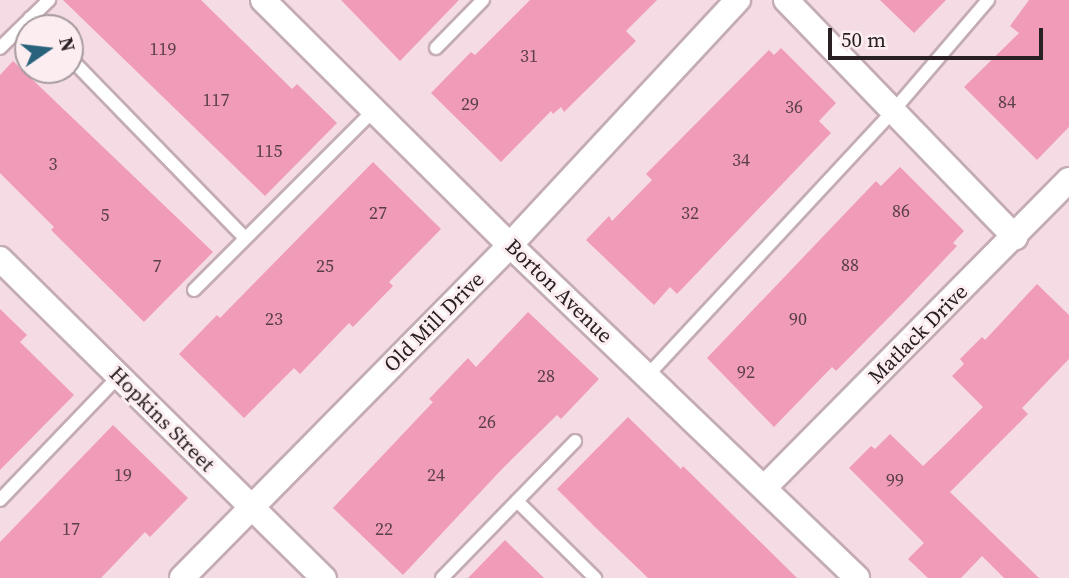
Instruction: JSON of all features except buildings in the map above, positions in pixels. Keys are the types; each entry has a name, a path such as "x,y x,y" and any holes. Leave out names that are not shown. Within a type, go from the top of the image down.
{"street":[{"name":"Borton Avenue","path":"263,0 510,245 765,486 857,578"},
{"name":"Old Mill Drive","path":"182,578 510,245 738,0"},
{"path":"786,0 1015,237"},
{"name":"Matlack Drive","path":"765,486 1069,180"},
{"name":"Hopkins Street","path":"0,259 324,578"}],"lane":[{"path":"34,14 49,0"},
{"path":"436,48 483,0"},
{"path":"647,376 893,111 988,0"},
{"path":"0,48 14,34"},
{"path":"84,72 245,238"},
{"path":"194,290 374,110"},
{"path":"0,500 119,376"},
{"path":"442,578 575,442"},
{"path":"517,501 595,578"}]}
